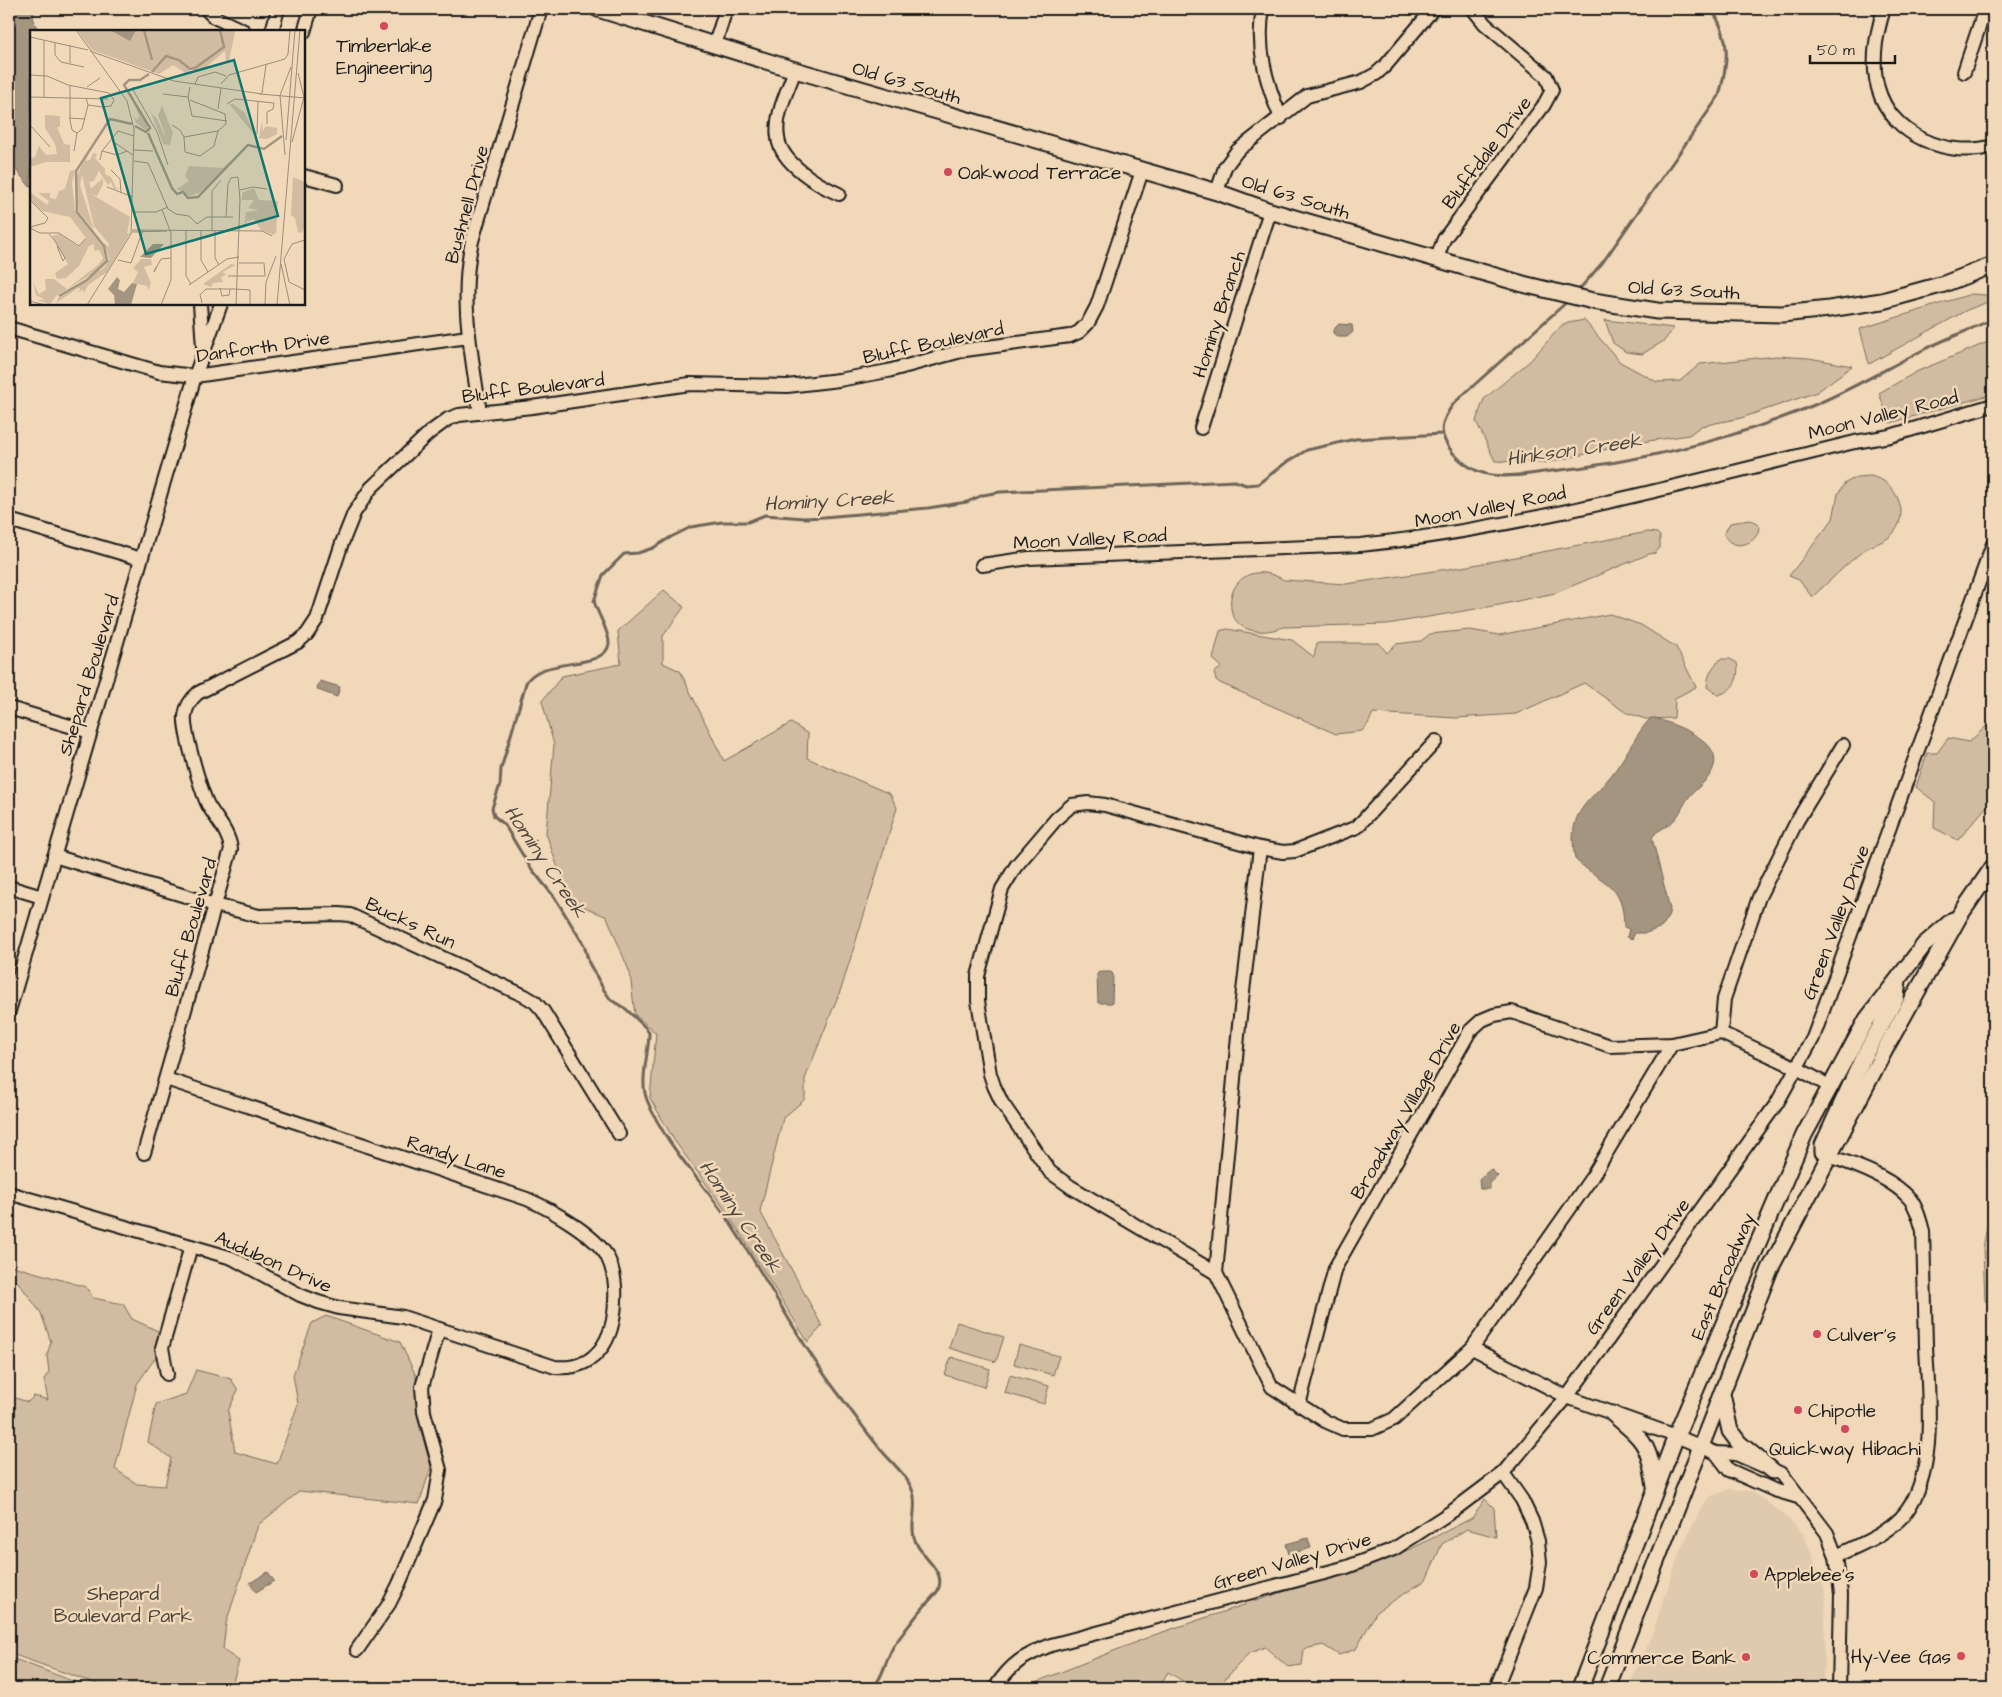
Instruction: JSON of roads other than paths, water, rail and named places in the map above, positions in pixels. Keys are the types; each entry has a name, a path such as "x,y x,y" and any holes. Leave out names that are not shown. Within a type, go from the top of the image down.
{"main road":[{"name":"Old 63 South","path":"598,9 795,70 1142,172 1217,192 1270,211 1523,284 1625,307 1657,311 1782,314 1829,309 1882,301 1944,284 1993,265"},
{"name":"East Broadway","path":"1607,1688 1640,1608 1700,1447 1770,1269 1828,1156 1960,915 1993,867"},
{"name":"East Broadway","path":"1580,1688 1676,1436 1804,1135 1867,1019 1924,945 1960,915"},
{"path":"1828,1156 1824,1152 1823,1145 1863,1058 1896,998 1898,980"},
{"path":"1722,1392 1730,1431 1738,1443 1773,1471"},
{"path":"1613,1414 1640,1437 1648,1451 1655,1489"}],"street":[{"path":"206,9 214,17 242,30"},
{"path":"272,30 278,9"},
{"path":"305,30 310,9"},
{"name":"Bushnell Drive","path":"480,413 468,337 465,285 472,241 541,9"},
{"path":"715,44 726,9"},
{"path":"1263,9 1261,39 1263,62 1268,85 1281,118"},
{"path":"1217,192 1222,173 1237,151 1307,96 1361,82 1376,74 1386,65 1433,9"},
{"name":"Bluffdale Drive","path":"1437,258 1448,233 1544,105 1552,90 1546,76 1485,24 1473,9"},
{"path":"1884,9 1876,44 1875,74 1882,100 1894,118 1916,136 1938,146 1961,150 1993,146"},
{"path":"1964,72 1985,9"},
{"path":"795,70 778,123 779,143 784,154 799,169 822,186 839,194"},
{"name":"Bluff Boulevard","path":"144,1153 229,858 231,844 207,803 190,748 184,723 188,704 198,693 208,687 298,642 307,634 317,619 354,513 371,488 442,422 460,415 690,384 787,386 839,380 888,371 965,350 1070,336 1088,324 1095,311 1142,172"},
{"path":"305,176 337,185"},
{"name":"Hominy Branch","path":"1201,428 1270,211"},
{"name":"Shepard Boulevard","path":"200,305 203,349"},
{"name":"Shepard Boulevard","path":"9,1011 203,349 221,305"},
{"name":"Danforth Drive","path":"9,328 159,372 195,376 468,337"},
{"name":"Moon Valley Road","path":"982,564 1029,558 1360,545 1409,540 1598,504 1855,442 1890,436 1993,405"},
{"path":"9,520 141,559"},
{"name":"Green Valley Drive","path":"995,1688 1004,1674 1020,1658 1051,1645 1371,1559 1394,1548 1454,1510 1502,1473 1567,1397 1777,1103 1813,1038 1992,547"},
{"path":"9,708 90,732"},
{"path":"1216,1273 1071,1187 1050,1172 1002,1103 990,1074 978,1001 978,976 1002,889 1016,866 1057,818 1072,805 1088,803 1105,805 1260,848 1283,852 1295,851 1357,827 1436,741"},
{"path":"1830,1086 1797,1068 1721,1033 1726,991 1759,897 1797,821 1843,745"},
{"path":"1260,848 1239,1025 1216,1273 1272,1387 1299,1405 1343,1429 1372,1429 1394,1419 1472,1348 1592,1177 1672,1044"},
{"name":"Bucks Run","path":"54,856 215,905 259,916 350,915 525,996 535,1002 542,1011 619,1134"},
{"path":"9,887 42,897"},
{"name":"Broadway Village Drive","path":"1299,1405 1335,1268 1470,1031 1482,1020 1494,1015 1512,1012 1610,1046 1672,1044 1721,1033"},
{"name":"Randy Lane","path":"166,1079 517,1196 551,1210 594,1242 606,1255 613,1269 616,1290 615,1312 610,1334 601,1350 583,1364"},
{"path":"1828,1156 1846,1162 1891,1183 1910,1200 1919,1215 1923,1231 1928,1390 1926,1456 1921,1483 1914,1499 1894,1525 1876,1537 1836,1556"},
{"name":"Audubon Drive","path":"9,1193 240,1262 300,1296 318,1302 339,1308 403,1317 555,1367 568,1368 583,1364"},
{"path":"167,1374 162,1348 191,1246"},
{"path":"357,1650 399,1584 435,1500 440,1470 424,1412 422,1387 439,1329"},
{"path":"1472,1348 1567,1397 1676,1436 1716,1454 1736,1454 1782,1474 1827,1533 1836,1556 1841,1594 1839,1688"},
{"path":"1716,1454 1729,1470 1774,1490 1798,1497"},
{"path":"1496,1688 1536,1588 1540,1562 1538,1541 1532,1521 1522,1500 1502,1473"}],"waterway":[{"name":"Hinkson Creek","path":"1577,292 1603,262 1719,96 1725,73 1726,51 1722,30 1711,9"},
{"name":"Hinkson Creek","path":"1569,300 1454,403 1449,410 1443,422 1444,440 1461,461 1481,472 1492,475 1522,475 1586,467 1654,455 1722,438 1819,403 1927,348 1993,319"},
{"name":"Hominy Creek","path":"871,1688 882,1674 895,1644 937,1592 940,1584 937,1571 918,1547 913,1534 915,1504 911,1486 875,1443 823,1372 732,1226 664,1134 645,1092 644,1076 649,1033 626,1009 611,1000 589,963 584,945 555,898 530,867 504,824 494,816 492,808 500,785 501,769 526,683 533,675 544,669 596,658 605,652 609,639 594,601 603,575 624,554 638,553 653,548 691,527 722,522 748,522 765,515 804,518 928,508 967,502 983,495 1000,492 1235,481 1246,485 1258,484 1284,464 1307,450 1355,439 1442,434"}],"place":[{"name":"Timberlake Engineering","path":"384,26"},
{"name":"Oakwood Terrace","path":"948,172"},
{"name":"Culver's","path":"1817,1334"},
{"name":"Chipotle","path":"1798,1410"},
{"name":"Quickway Hibachi","path":"1845,1429"},
{"name":"Applebee's","path":"1754,1574"},
{"name":"Hy-Vee Gas","path":"1961,1656"},
{"name":"Commerce Bank","path":"1746,1657"}],"park label":[{"name":"Shepard Boulevard Park","path":"123,1604"}]}
